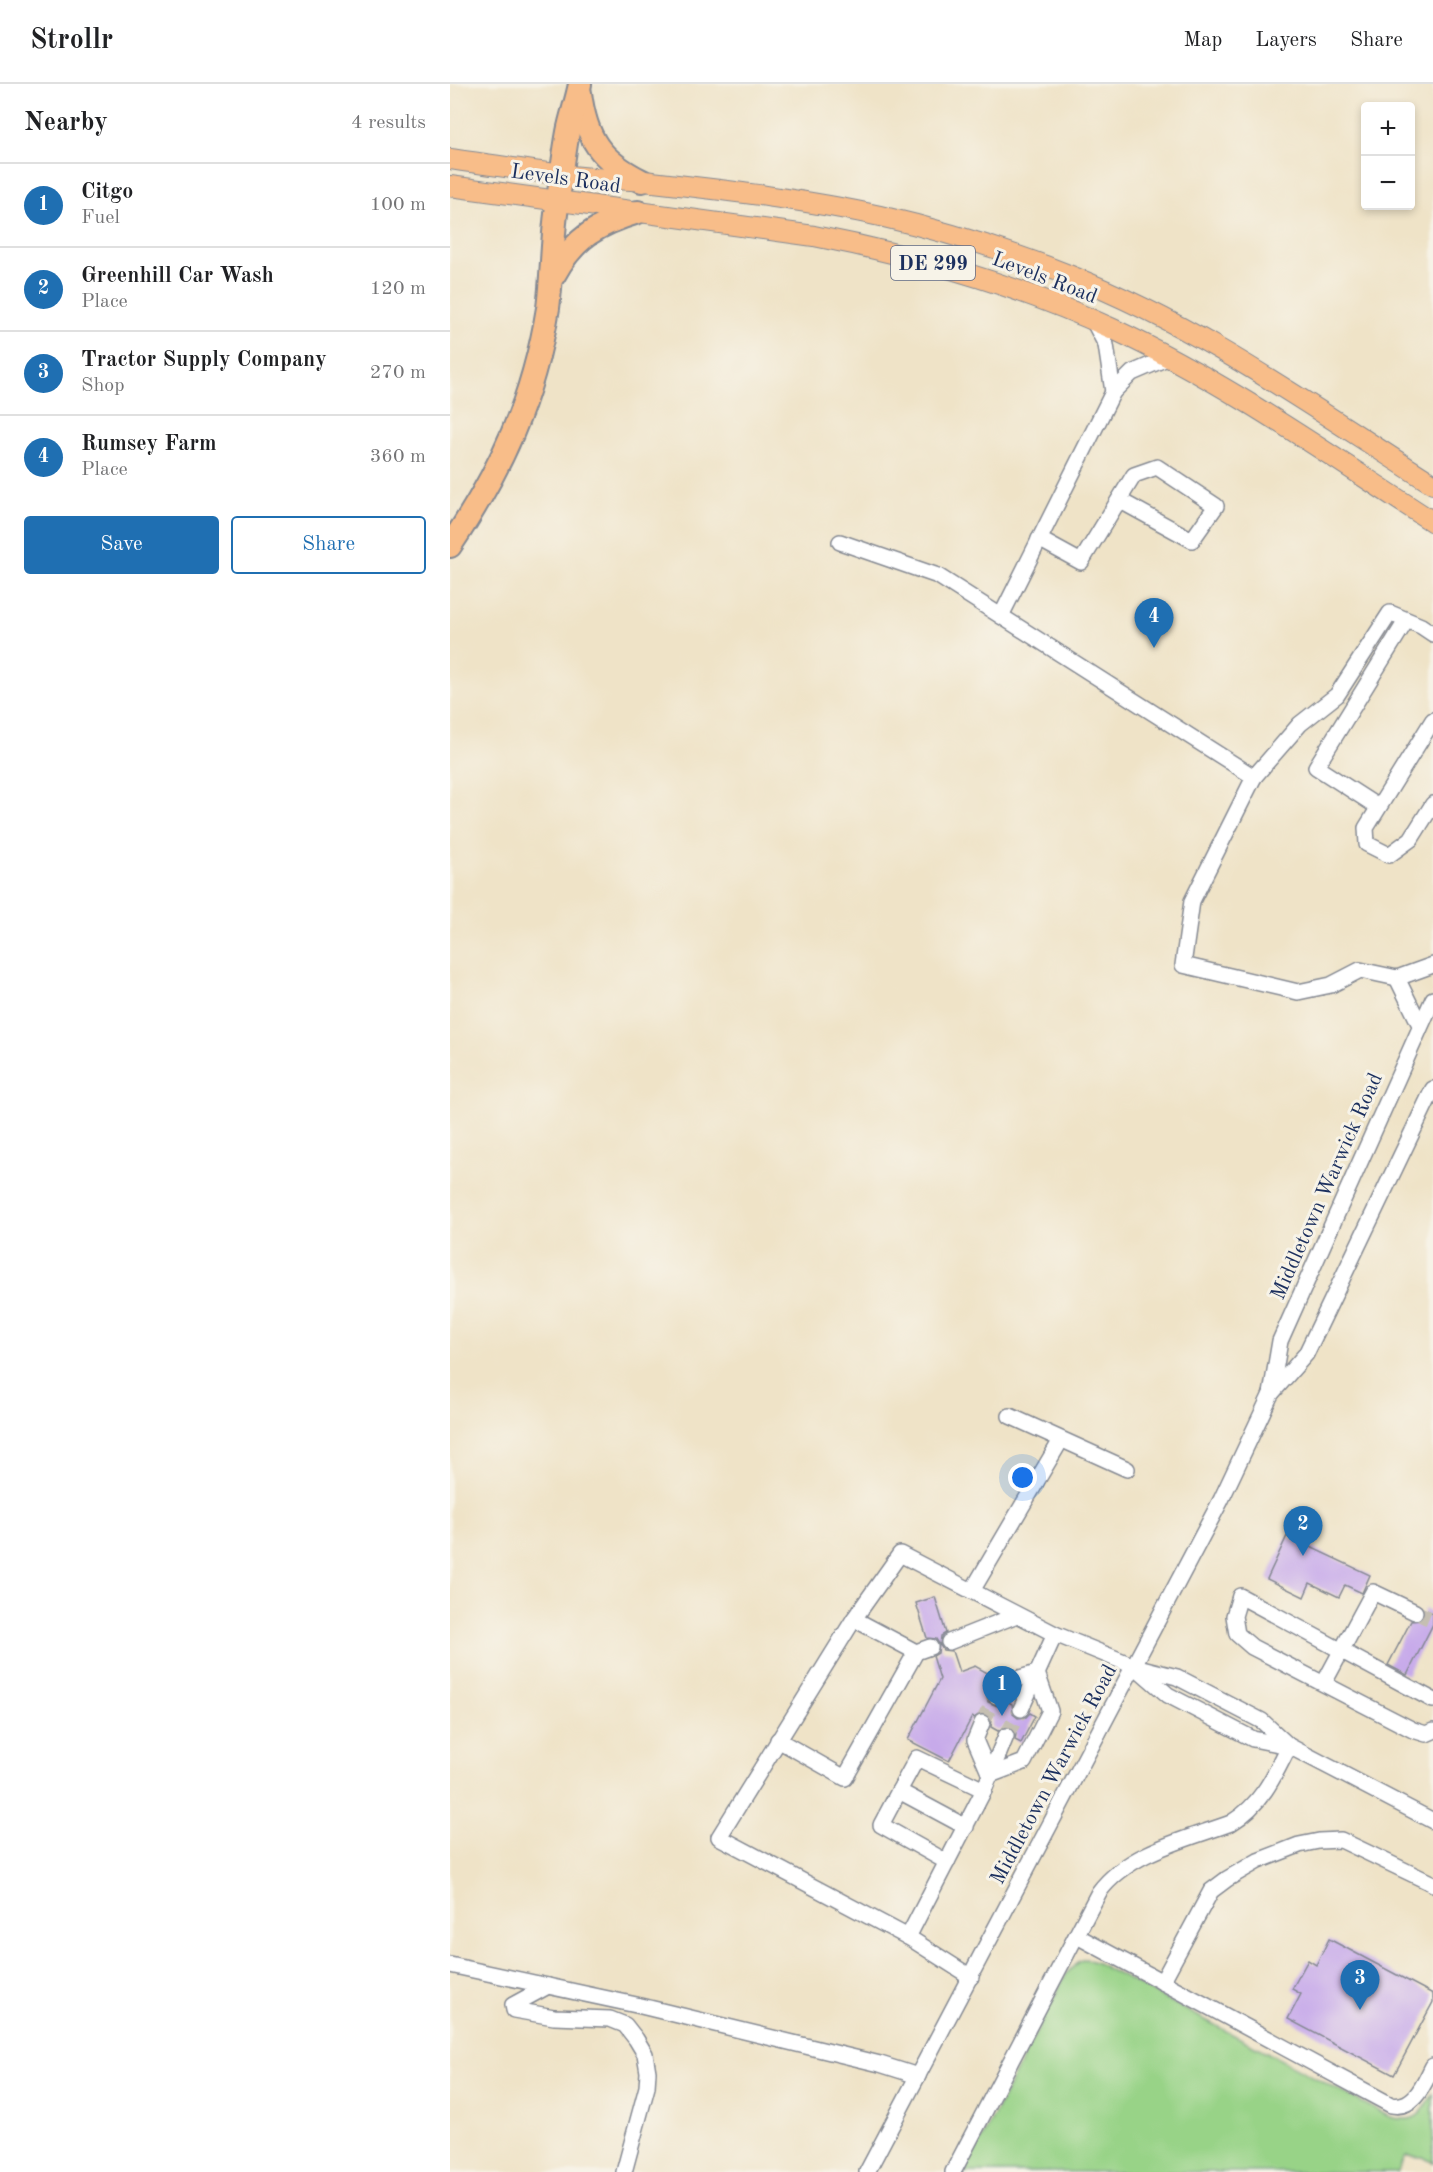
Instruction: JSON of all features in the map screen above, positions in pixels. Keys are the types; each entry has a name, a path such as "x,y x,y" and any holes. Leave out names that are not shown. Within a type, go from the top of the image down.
{"highway":[{"path":"450,546 496,471 515,430 528,392 539,352 552,279 554,227 568,130 579,86"},
{"path":"579,86 583,114 597,146 622,171 642,181"},
{"path":"552,279 569,250 580,240 606,223 638,212"}],"main road":[{"name":"Levels Road","path":"450,159 562,174 642,181 820,205 880,216 946,233 1072,276 1137,305 1225,353 1433,484"},
{"name":"Levels Road","path":"450,186 814,236 873,247 997,283 1093,320 1169,357 1219,386 1433,522"}],"street":[{"path":"1093,320 1106,345 1113,392"},
{"path":"1001,616 1113,392 1132,373 1169,357"},
{"path":"1039,540 1081,562 1134,475 1157,467 1216,506 1192,540 1119,500"},
{"path":"840,542 938,576 1254,777"},
{"path":"1433,634 1421,626 1390,614 1337,695 1300,724 1254,777 1192,901 1184,965 1298,992 1331,985 1359,970 1397,978 1433,965"},
{"path":"1378,807 1317,767 1406,621"},
{"path":"1433,720 1366,828 1367,844 1389,855 1411,839 1433,804"},
{"path":"1397,978 1420,1025"},
{"name":"Middletown Warwick Road","path":"867,2172 1221,1500 1271,1394 1280,1341 1433,999"},
{"name":"Middletown Warwick Road","path":"1271,1394 1306,1354 1433,1089"},
{"path":"1010,1416 1127,1469"},
{"path":"972,1591 1061,1440"},
{"path":"971,1977 908,1936 719,1837 854,1618 900,1554 1055,1634 1134,1666 1168,1695 1253,1739 1289,1746 1433,1821"},
{"path":"1324,1683 1373,1592 1415,1612"},
{"path":"1433,1700 1240,1596 1234,1616 1237,1634 1252,1647 1413,1730 1426,1734 1433,1731"},
{"path":"949,1642 1017,1615"},
{"path":"778,1740 845,1778 923,1650 854,1618"},
{"path":"1020,1709 1055,1634"},
{"path":"996,1696 1002,1683 1037,1673"},
{"path":"947,1862 881,1825 917,1758 987,1782 1024,1762 1050,1711 1037,1673"},
{"path":"982,1723 975,1740 987,1782"},
{"path":"908,1936 966,1827 1006,1736"},
{"path":"953,2172 1099,1892 1118,1871 1141,1857 1231,1824 1249,1811 1265,1792 1289,1746"},
{"path":"899,1791 966,1827"},
{"path":"1162,1982 1211,1891 1258,1861 1299,1845 1341,1840 1433,1884"},
{"path":"1077,1936 1391,2105 1404,2105 1412,2100 1433,2066"},
{"path":"450,1965 762,2035 918,2076"},
{"path":"548,1986 513,2005 514,2010 554,2017 610,2019 625,2025 645,2054 648,2072 647,2087 624,2172"}],"green space":[{"path":"1086,1959 1390,2117 1407,2119 1417,2116 1422,2112 1433,2093 1433,2163 1423,2157 1406,2156 1397,2172 965,2172 1066,1974 1079,1961"}],"building":[{"path":"1287,1536 1370,1575 1362,1593 1345,1585 1339,1597 1310,1583 1304,1597 1267,1579"},
{"path":"935,1597 946,1633 941,1636 940,1645 943,1650 952,1651 959,1672 975,1666 993,1676 986,1690 988,1702 997,1706 1005,1700 1012,1704 1013,1714 1018,1718 1026,1717 1030,1713 1035,1716 1021,1743 1015,1740 1016,1734 1013,1730 1005,1726 998,1731 991,1727 992,1721 989,1717 981,1713 972,1717 949,1761 908,1740 940,1679 933,1656 938,1653 939,1644 936,1639 927,1638 916,1603"},
{"path":"1424,1609 1433,1613 1433,1624 1407,1675 1388,1665 1411,1621 1421,1620 1424,1616"},
{"path":"1329,1939 1433,1994 1433,2002 1394,2075 1288,2019 1301,1994 1292,1989 1308,1960 1316,1965"}],"tunnel":[{"path":"1415,1612 1433,1620"},
{"path":"982,1723 996,1696"},
{"path":"1006,1736 1021,1709"}],"place":[{"name":"Rumsey Farm","path":"1154,648"},
{"name":"Greenhill Car Wash","path":"1303,1556"},
{"name":"Citgo","path":"1002,1716"},
{"name":"Tractor Supply Company","path":"1360,2010"}]}
